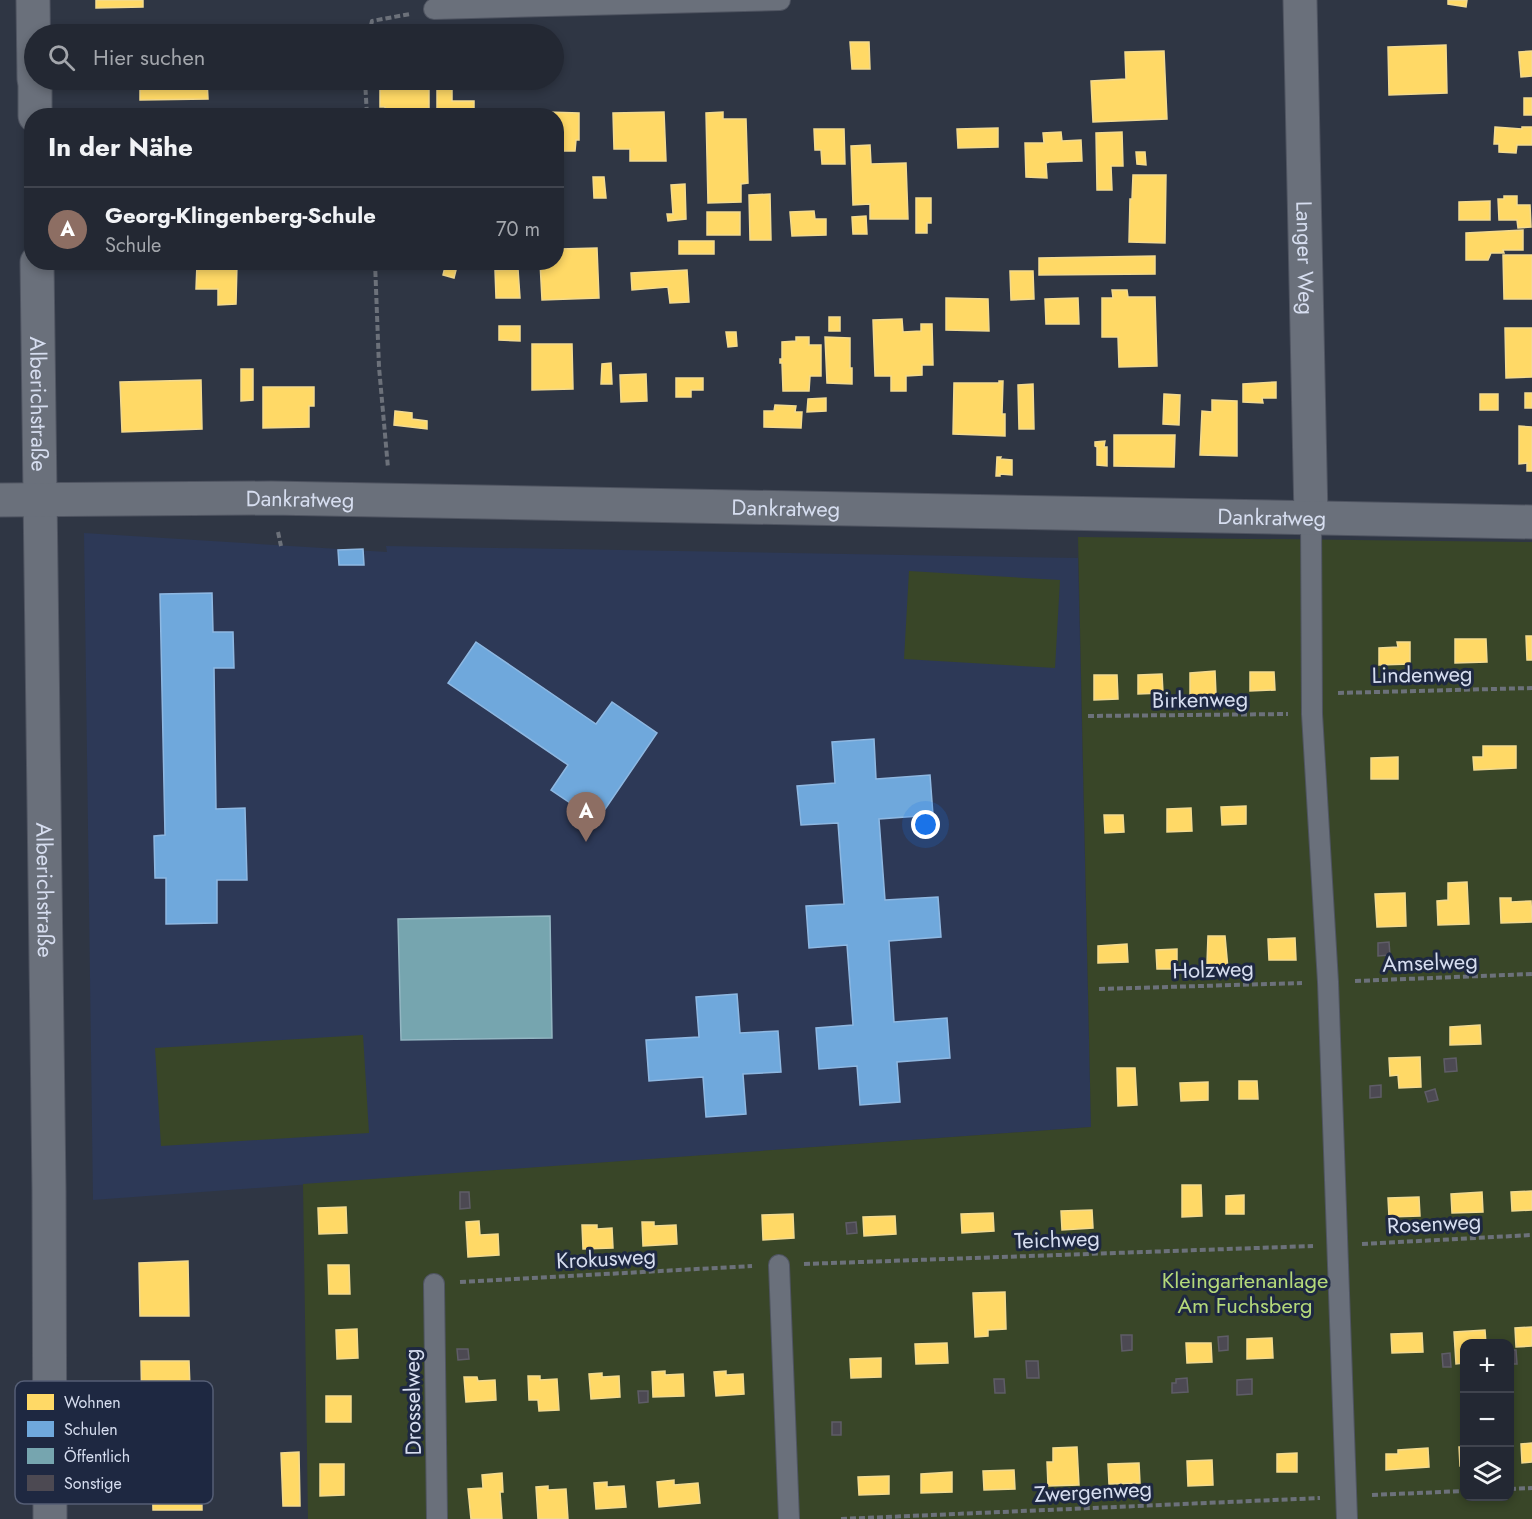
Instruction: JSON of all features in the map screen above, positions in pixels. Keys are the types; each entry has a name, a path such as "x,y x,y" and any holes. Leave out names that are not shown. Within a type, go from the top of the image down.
{"street":[{"path":"33,0 33,24"},
{"name":"Langer Weg","path":"1300,0 1311,517"},
{"path":"34,90 35,108"},
{"name":"Alberichstraße","path":"37,270 50,1381"},
{"name":"Dankratweg","path":"0,500 271,498 1532,522"},
{"name":"Alberichstraße","path":"50,1504 50,1519"}],"lane":[{"path":"434,9 780,0"},
{"path":"1311,517 1312,714 1328,982 1347,1519"},
{"path":"779,1265 789,1519"},
{"name":"Drosselweg","path":"434,1284 437,1519"}],"path":[{"path":"371,24 372,21 434,9"},
{"path":"366,90 367,108"},
{"path":"375,270 379,367 390,501"},
{"name":"Lindenweg","path":"1313,694 1532,688"},
{"name":"Birkenweg","path":"1088,716 1312,714"},
{"name":"Amselweg","path":"1328,982 1532,974"},
{"name":"Holzweg","path":"1099,989 1328,982"},
{"name":"Rosenweg","path":"1337,1245 1532,1235"},
{"name":"Teichweg","path":"779,1265 1337,1245"},
{"name":"Krokusweg","path":"434,1284 779,1265"},
{"path":"1514,1489 1532,1488"},
{"name":"Zwergenweg","path":"842,1519 1460,1491"}],"shaded area":[{"path":"84,533 387,552 386,546 1078,558 1091,1127 93,1200"}],"green space":[{"name":"Kleingartenanlage Am Fuchsberg","path":"1078,537 1532,542 1532,1519 308,1519 303,1184 1091,1127"},
{"path":"909,571 1060,580 1055,668 904,659"},
{"path":"363,1035 369,1133 161,1146 155,1048"}],"building: Wohnen":[{"path":"96,0 143,0 143,7 96,8"},
{"path":"1448,0 1467,0 1466,7 1448,4"},
{"path":"850,42 869,42 870,69 852,69"},
{"path":"1446,45 1447,93 1389,95 1388,47"},
{"path":"1164,51 1167,119 1093,122 1091,81 1126,79 1125,52"},
{"path":"1532,51 1532,76 1521,77 1519,52"},
{"path":"140,90 208,90 208,99 140,100"},
{"path":"380,90 429,90 429,108 380,107"},
{"path":"437,90 452,90 452,101 474,101 474,108 437,108"},
{"path":"1524,98 1532,98 1532,115 1524,115"},
{"path":"664,112 666,161 630,161 630,149 614,149 613,113"},
{"path":"723,112 723,119 746,119 748,183 741,184 741,202 708,203 706,113"},
{"path":"564,113 579,113 579,140 576,140 575,151 564,151"},
{"path":"1495,127 1522,129 1522,127 1532,127 1532,145 1517,145 1516,153 1499,152 1499,144 1494,144"},
{"path":"998,128 998,147 958,148 957,129"},
{"path":"814,129 844,129 845,164 822,164 821,150 815,150"},
{"path":"1061,132 1062,141 1081,140 1082,161 1049,162 1046,163 1047,178 1026,177 1025,143 1044,143 1043,133"},
{"path":"1122,132 1123,166 1111,166 1112,190 1097,190 1096,133"},
{"path":"870,145 871,164 906,163 908,219 870,219 870,204 853,205 851,146"},
{"path":"1136,152 1145,152 1146,165 1137,164"},
{"path":"1133,175 1166,175 1165,243 1129,242"},
{"path":"593,177 604,177 606,198 594,198"},
{"path":"685,184 686,219 668,221 667,214 673,214 671,185"},
{"path":"770,194 771,240 750,240 749,195"},
{"path":"1504,196 1517,196 1517,205 1530,205 1531,227 1518,228 1517,220 1499,220 1498,199 1504,199"},
{"path":"916,198 931,198 931,223 927,223 927,233 916,233"},
{"path":"1490,201 1490,220 1459,220 1459,202"},
{"path":"814,211 815,219 826,219 826,235 792,236 790,212"},
{"path":"707,212 740,212 740,235 707,235"},
{"path":"866,216 867,234 853,234 852,217"},
{"path":"1523,230 1523,250 1503,250 1504,253 1491,253 1488,260 1466,260 1466,233"},
{"path":"679,241 714,241 714,254 679,254"},
{"path":"597,248 599,298 542,300 540,270 564,270 564,249"},
{"path":"1503,255 1532,255 1532,299 1504,299"},
{"path":"1155,256 1155,274 1039,275 1039,258"},
{"path":"197,270 237,270 236,304 218,305 218,289 196,289"},
{"path":"444,270 456,270 454,278 443,275"},
{"path":"495,270 518,270 520,298 496,298"},
{"path":"687,270 689,302 670,303 668,287 632,290 631,273"},
{"path":"1010,271 1033,271 1034,299 1011,300"},
{"path":"1112,290 1127,290 1128,297 1155,297 1157,366 1119,367 1118,337 1102,337 1102,298 1113,298"},
{"path":"946,298 988,299 989,331 946,330"},
{"path":"1078,298 1079,324 1046,324 1045,299"},
{"path":"829,317 840,317 840,331 829,331"},
{"path":"902,319 903,332 921,331 921,324 932,324 933,365 922,365 922,375 906,376 906,391 891,391 891,376 875,376 873,320"},
{"path":"499,326 520,326 520,341 499,340"},
{"path":"1505,328 1532,328 1532,377 1506,378"},
{"path":"726,332 736,332 737,346 728,347"},
{"path":"796,337 809,337 809,345 821,345 821,376 810,376 809,391 783,391 782,363 780,363 782,342 796,341"},
{"path":"825,337 850,338 852,384 827,383"},
{"path":"532,344 572,344 573,389 532,390"},
{"path":"611,363 612,384 601,384 602,364"},
{"path":"241,369 253,369 253,400 241,401"},
{"path":"646,374 647,401 621,402 620,375"},
{"path":"676,378 703,378 703,390 691,390 691,397 676,397"},
{"path":"201,380 202,429 122,432 120,382"},
{"path":"1003,381 1002,414 1005,414 1005,436 953,434 954,383 999,383"},
{"path":"1276,382 1276,398 1262,398 1263,403 1243,402 1243,384"},
{"path":"1033,384 1034,429 1019,429 1018,385"},
{"path":"263,387 314,387 314,406 309,406 309,427 263,428"},
{"path":"1525,393 1532,393 1532,408 1525,408"},
{"path":"1164,394 1180,395 1179,425 1163,424"},
{"path":"1480,394 1498,394 1498,410 1480,410"},
{"path":"826,398 826,411 807,412 808,399"},
{"path":"1212,400 1237,401 1237,456 1200,455 1202,411 1212,412"},
{"path":"775,405 796,406 795,412 802,412 801,428 764,427 764,411 774,411"},
{"path":"395,411 412,413 412,419 427,421 427,429 394,425"},
{"path":"1519,426 1532,427 1532,471 1527,471 1527,463 1519,464"},
{"path":"1114,435 1175,435 1174,467 1114,466"},
{"path":"1105,441 1107,466 1097,465 1095,442"},
{"path":"997,457 1012,460 1012,475 996,476"},
{"path":"1526,636 1532,636 1532,660 1527,660"},
{"path":"1455,639 1486,639 1487,662 1455,663"},
{"path":"1397,642 1410,642 1410,664 1379,665 1379,648 1398,647"},
{"path":"1215,671 1216,695 1190,695 1190,673"},
{"path":"1250,672 1274,672 1275,690 1250,691"},
{"path":"1162,674 1163,693 1138,694 1138,675"},
{"path":"1094,675 1117,675 1118,699 1094,700"},
{"path":"1483,746 1516,746 1516,768 1474,770 1473,757 1483,757"},
{"path":"1398,757 1398,779 1371,779 1371,758"},
{"path":"1246,806 1246,824 1222,825 1221,807"},
{"path":"1191,808 1192,831 1167,832 1167,809"},
{"path":"1104,815 1123,815 1124,832 1105,833"},
{"path":"1467,882 1469,924 1438,925 1437,901 1448,900 1448,883"},
{"path":"1405,893 1406,926 1377,927 1375,894"},
{"path":"1500,898 1511,898 1511,902 1531,901 1532,922 1501,923"},
{"path":"1208,936 1225,936 1228,969 1210,969 1210,964 1207,964"},
{"path":"1295,938 1296,960 1269,960 1268,939"},
{"path":"1127,944 1128,962 1098,963 1098,946"},
{"path":"1177,949 1177,964 1173,964 1173,969 1157,969 1156,950"},
{"path":"1480,1025 1481,1044 1450,1045 1450,1027"},
{"path":"1420,1057 1421,1087 1399,1088 1398,1075 1390,1076 1389,1058"},
{"path":"1117,1068 1135,1068 1137,1105 1118,1106"},
{"path":"1239,1081 1257,1081 1258,1099 1239,1099"},
{"path":"1208,1082 1208,1100 1181,1101 1180,1083"},
{"path":"1182,1185 1201,1185 1202,1216 1182,1217"},
{"path":"1532,1191 1532,1210 1512,1211 1511,1192"},
{"path":"1482,1192 1483,1212 1452,1213 1451,1194"},
{"path":"1244,1195 1244,1214 1226,1214 1226,1196"},
{"path":"1419,1197 1420,1216 1389,1217 1388,1198"},
{"path":"346,1207 347,1233 319,1234 318,1208"},
{"path":"1092,1210 1093,1228 1062,1230 1061,1211"},
{"path":"993,1213 994,1231 962,1233 961,1214"},
{"path":"793,1214 794,1238 763,1240 762,1215"},
{"path":"895,1216 896,1234 864,1236 863,1217"},
{"path":"479,1221 480,1235 498,1234 499,1255 468,1257 466,1222"},
{"path":"642,1222 654,1222 654,1226 676,1225 677,1244 643,1246"},
{"path":"582,1225 597,1225 597,1229 612,1228 613,1248 583,1249"},
{"path":"188,1261 189,1316 140,1316 139,1263"},
{"path":"328,1265 349,1265 350,1294 329,1294"},
{"path":"1005,1292 1006,1329 988,1330 988,1336 975,1337 973,1293"},
{"path":"1532,1327 1532,1346 1516,1347 1515,1328"},
{"path":"357,1329 358,1358 337,1359 336,1330"},
{"path":"1485,1330 1486,1339 1460,1339 1460,1364 1456,1364 1454,1332"},
{"path":"1422,1333 1423,1352 1392,1353 1391,1334"},
{"path":"1272,1338 1273,1358 1247,1359 1247,1339"},
{"path":"947,1343 948,1363 916,1364 915,1344"},
{"path":"1186,1343 1211,1343 1212,1362 1187,1363"},
{"path":"881,1358 881,1377 851,1378 850,1359"},
{"path":"141,1361 189,1361 190,1381 141,1381"},
{"path":"665,1371 665,1375 683,1374 684,1396 653,1397 652,1372"},
{"path":"726,1371 726,1375 743,1374 744,1394 716,1396 714,1372"},
{"path":"602,1373 602,1377 619,1376 620,1397 591,1399 589,1374"},
{"path":"528,1376 540,1376 540,1380 557,1379 559,1410 539,1411 538,1400 529,1400"},
{"path":"464,1377 477,1377 478,1381 495,1380 496,1400 466,1402"},
{"path":"326,1396 351,1396 351,1422 326,1422"},
{"path":"1532,1443 1532,1462 1522,1463 1521,1444"},
{"path":"1077,1447 1079,1485 1048,1486 1047,1462 1053,1462 1053,1448"},
{"path":"1428,1448 1429,1467 1386,1470 1386,1454 1398,1454 1398,1450"},
{"path":"299,1452 300,1506 283,1506 281,1453"},
{"path":"1297,1453 1297,1472 1277,1472 1277,1454"},
{"path":"1212,1460 1213,1485 1188,1486 1187,1461"},
{"path":"1139,1463 1140,1483 1109,1484 1108,1464"},
{"path":"320,1464 344,1464 344,1495 320,1496"},
{"path":"1014,1470 1015,1489 984,1490 983,1471"},
{"path":"952,1472 952,1492 921,1493 921,1474"},
{"path":"502,1473 503,1492 500,1492 502,1519 471,1519 468,1489 483,1488 482,1475"},
{"path":"889,1476 889,1494 859,1495 858,1477"},
{"path":"674,1480 674,1485 698,1483 700,1503 659,1507 657,1482"},
{"path":"607,1482 607,1487 624,1486 626,1507 596,1509 594,1483"},
{"path":"548,1486 548,1490 566,1489 568,1519 538,1519 536,1487"},
{"path":"153,1504 202,1504 202,1510 153,1510"}],"building: Schulen":[{"path":"363,549 364,565 339,565 338,550"},
{"path":"212,593 213,632 233,632 234,668 214,668 216,809 245,808 247,880 217,880 217,923 166,924 166,878 155,878 154,836 165,835 160,594"},
{"path":"476,642 596,724 612,702 657,733 597,821 551,790 568,765 448,683"},
{"path":"874,739 876,779 930,775 933,815 879,819 885,900 938,897 941,937 889,941 894,1022 947,1018 950,1058 897,1062 900,1102 860,1105 857,1066 819,1069 816,1028 853,1025 847,945 809,948 806,906 844,904 838,823 801,825 797,786 835,783 832,742"},
{"path":"737,994 740,1033 778,1031 781,1072 743,1074 746,1114 706,1117 703,1077 649,1081 646,1040 699,1037 696,997"}],"building: Öffentlich":[{"path":"550,916 552,1038 401,1040 398,919"}],"building: Sonstige":[{"path":"1389,942 1390,955 1378,956 1378,943"},
{"path":"1456,1058 1457,1071 1445,1072 1444,1059"},
{"path":"1381,1085 1381,1097 1370,1098 1370,1086"},
{"path":"1435,1089 1438,1100 1428,1102 1425,1092"},
{"path":"460,1192 469,1192 470,1208 460,1209"},
{"path":"856,1222 857,1233 847,1234 846,1223"},
{"path":"1121,1335 1132,1335 1132,1350 1122,1351"},
{"path":"1228,1336 1228,1350 1219,1351 1218,1337"},
{"path":"457,1349 468,1349 469,1359 458,1360"},
{"path":"1514,1350 1516,1350 1517,1364 1514,1364"},
{"path":"1450,1353 1451,1367 1443,1367 1442,1354"},
{"path":"1026,1361 1038,1361 1039,1378 1027,1378"},
{"path":"1187,1378 1188,1392 1172,1393 1172,1383 1176,1383 1176,1379"},
{"path":"994,1379 1004,1379 1005,1393 995,1393"},
{"path":"1252,1379 1252,1394 1237,1395 1237,1380"},
{"path":"638,1391 648,1391 648,1402 639,1403"},
{"path":"832,1422 841,1422 841,1435 832,1435"}],"place":[{"name":"Georg-Klingenberg-Schule","path":"586,842"}]}
